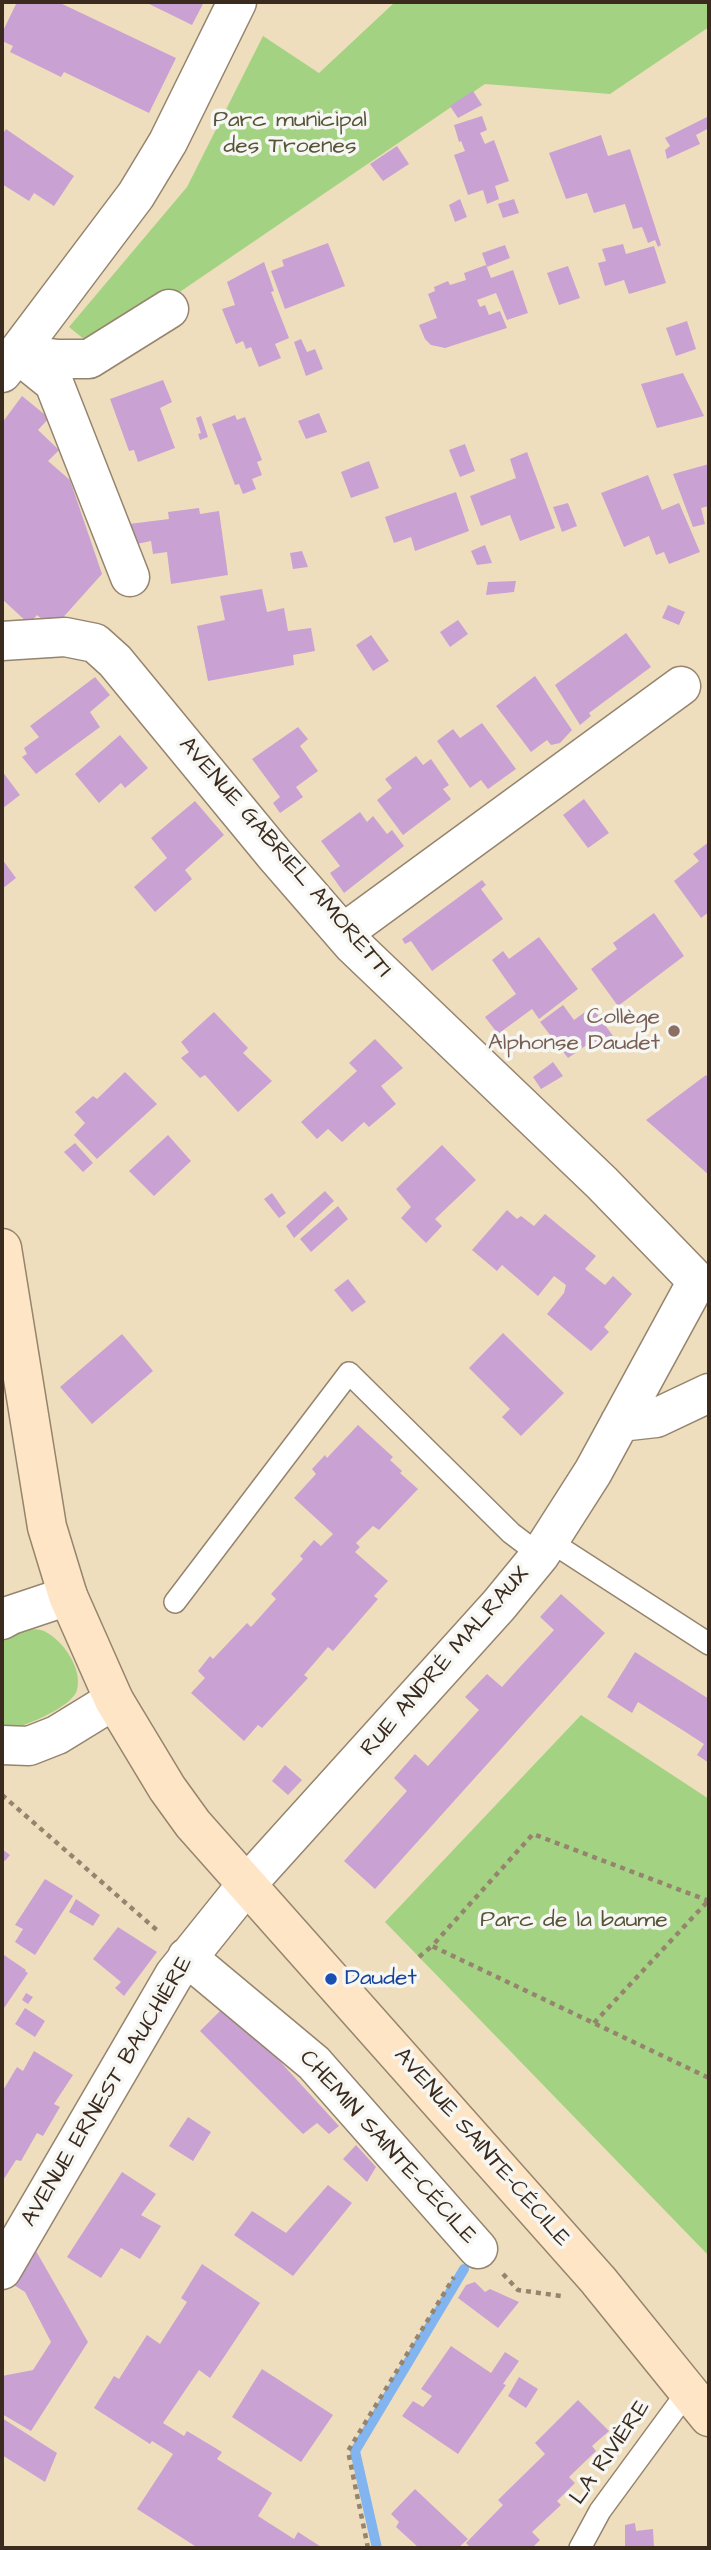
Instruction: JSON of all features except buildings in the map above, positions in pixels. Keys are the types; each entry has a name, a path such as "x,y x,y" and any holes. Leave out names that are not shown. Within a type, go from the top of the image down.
{"main road":[{"path":"2,1248 47,1527 68,1596 114,1700"},
{"name":"AVENUE SAINTE-CÉCILE","path":"114,1700 167,1788 194,1824 598,2280 698,2404"}],"street":[{"path":"10,363 136,195 168,142 237,2"},
{"path":"10,363 89,359 169,309"},
{"path":"10,363 54,383 130,577"},
{"name":"AVENUE GABRIEL AMORETTI","path":"2,641 65,637 95,643 115,661 274,854 343,933 602,1183 697,1280"},
{"path":"343,933 681,686"},
{"name":"RUE ANDRÉ MALRAUX","path":"247,1884 499,1605 544,1548 593,1472 697,1280"},
{"path":"620,1422 656,1418 709,1392"},
{"path":"2,1620 68,1596"},
{"path":"2,1745 29,1746 57,1735 114,1700"},
{"name":"AVENUE ERNEST BAUCHIÈRE","path":"2,2270 174,1975 247,1884"},
{"name":"CHEMIN SAINTE-CÉCILE","path":"187,1957 314,2063 476,2246"}],"lane":[{"path":"175,1602 349,1373 511,1533 544,1548 709,1644"},
{"name":"LA RIVIÈRE","path":"580,2548 600,2511 698,2404"}],"path":[{"path":"2,1795 187,1957"},
{"path":"419,1957 533,1834 709,1901 594,2023"},
{"path":"432,1946 709,2078"},
{"path":"368,2548 348,2451 476,2246"},
{"name":"CHEMIN SAINTE-CÉCILE","path":"476,2246 518,2290 558,2297 598,2280"}],"green space":[{"name":"Parc municipal des Troenes","path":"395,2 709,2 709,27 610,94 485,84 96,349 69,327 187,187 263,36 319,73"},
{"path":"27,1629 44,1631 64,1648 77,1673 77,1690 73,1697 56,1710 20,1726 2,1730 2,1638"},
{"name":"Parc de la baume","path":"581,1715 709,1799 709,2256 385,1922"}],"waterway":[{"path":"377,2548 355,2451 464,2269"}],"place":[{"name":"Collège Alphonse Daudet","path":"674,1031"},
{"name":"Daudet","path":"331,1979"}]}
